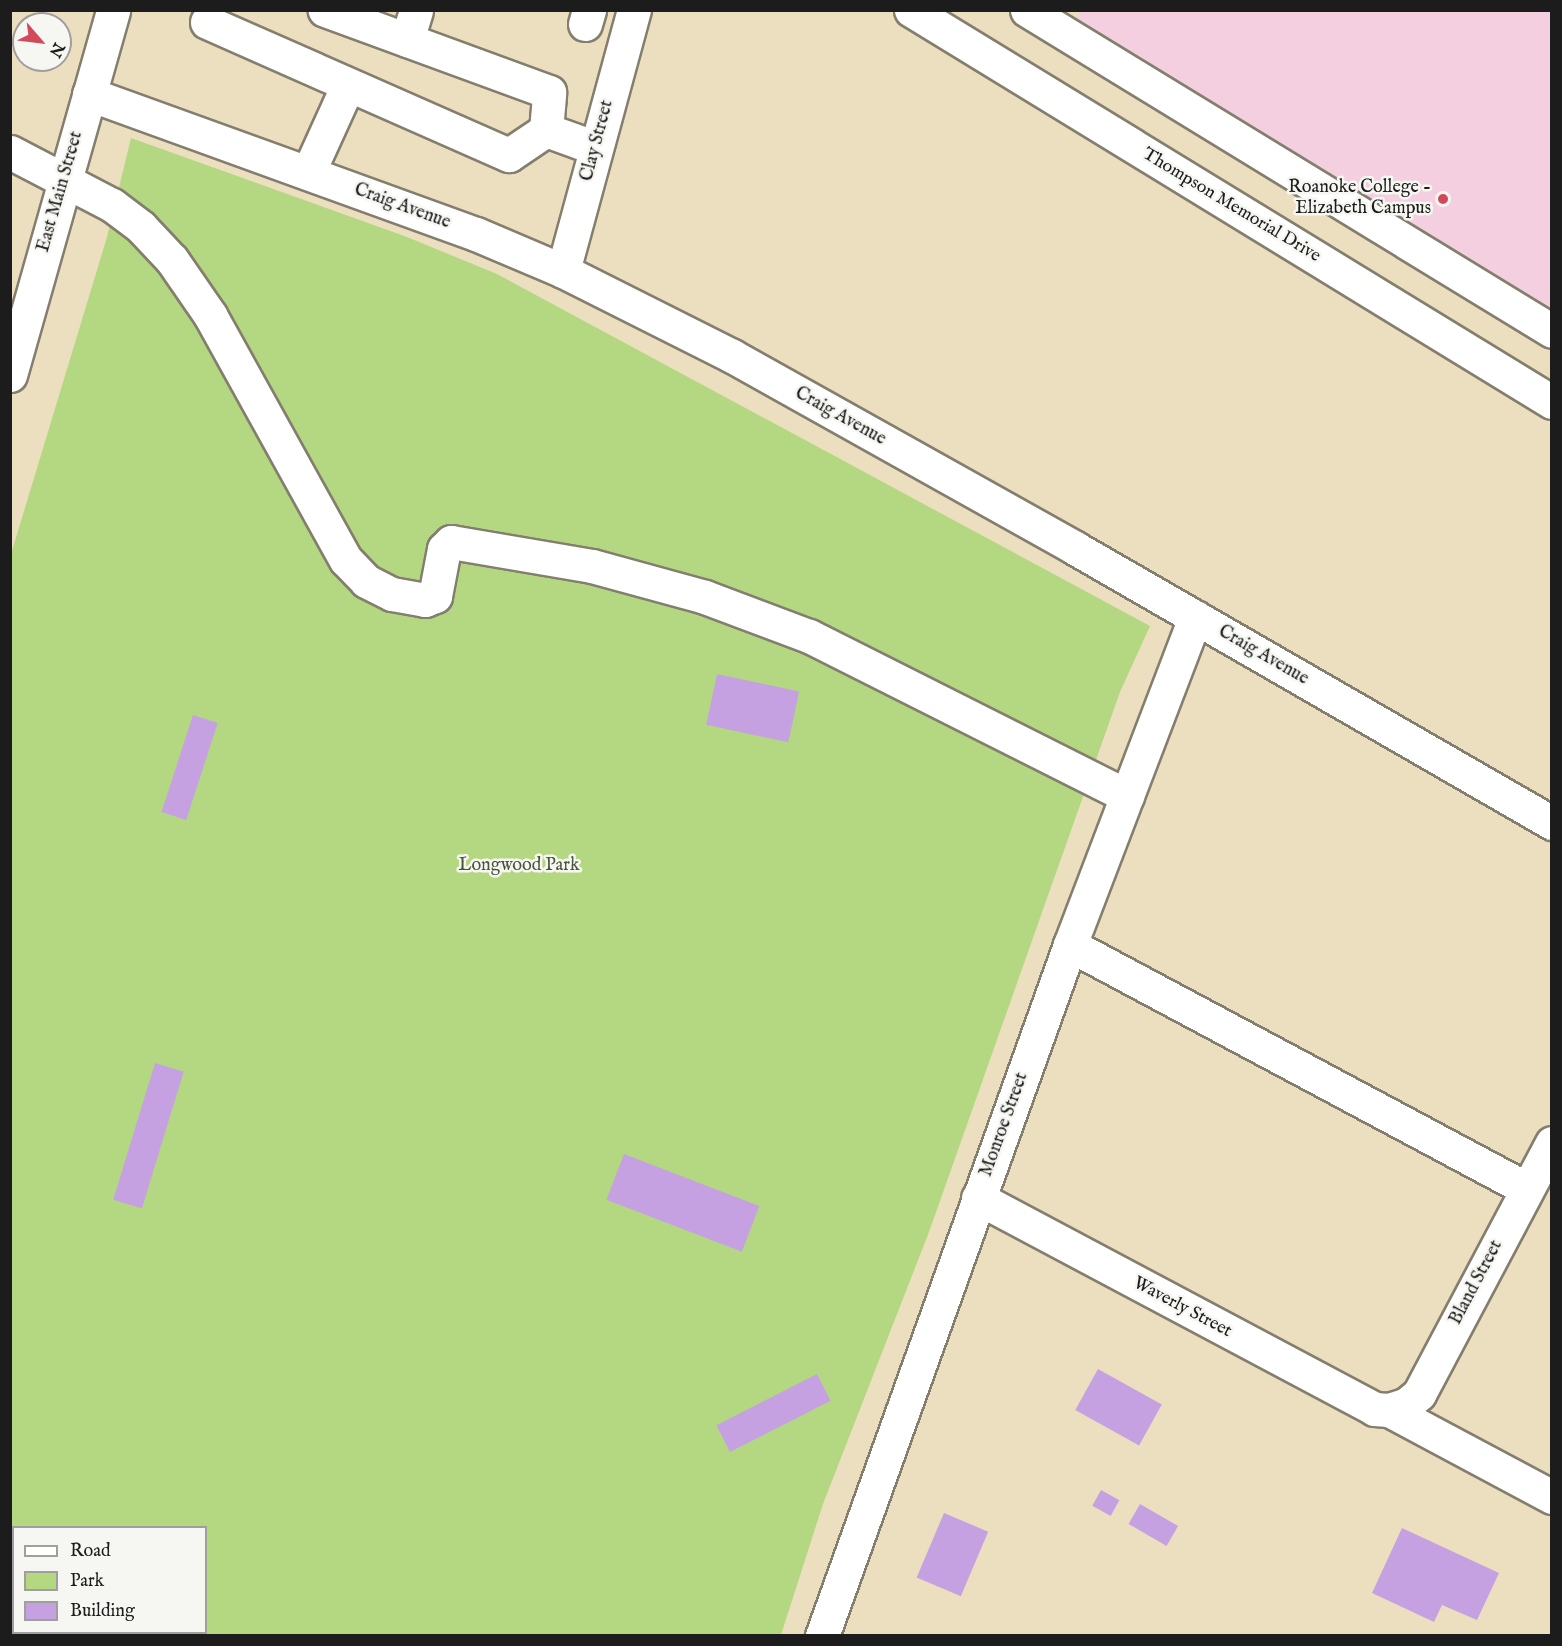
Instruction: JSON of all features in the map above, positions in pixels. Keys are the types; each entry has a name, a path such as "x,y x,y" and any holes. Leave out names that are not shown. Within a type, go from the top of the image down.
{"street":[{"name":"East Main Street","path":"10,375 113,10"},
{"path":"325,10 411,25 549,92 546,130"},
{"name":"Clay Street","path":"563,272 634,10"},
{"name":"Thompson Memorial Drive","path":"911,10 1551,402"},
{"path":"1027,10 1551,331"},
{"path":"207,22 509,155 546,130"},
{"path":"308,173 348,85"},
{"name":"Craig Avenue","path":"89,94 476,234 563,272 732,356 1196,617 1551,823"},
{"path":"546,130 596,148"},
{"path":"10,152 119,211 172,260 210,315 346,560 366,581 392,594 425,600 435,596 444,549 451,542 592,566 705,597 809,636 1127,796"},
{"name":"Monroe Street","path":"828,1633 978,1198 1070,945 1196,617"},
{"path":"1070,945 1527,1189"},
{"name":"Bland Street","path":"1389,1410 1407,1404 1419,1394 1551,1143"},
{"name":"Waverly Street","path":"978,1198 1374,1409 1389,1410 1551,1497"}],"shaded area":[{"name":"Roanoke College - Elizabeth Campus","path":"1081,11 1551,11 1551,331 1067,35"}],"green space":[{"name":"Longwood Park","path":"131,138 407,237 497,274 1150,626 1120,692 929,1232 823,1504 781,1635 11,1636 11,554 107,237"}],"building":[{"path":"717,674 799,691 788,742 706,725"},
{"path":"193,715 218,723 186,820 161,812"},
{"path":"155,1063 184,1072 142,1209 113,1200"},
{"path":"624,1154 759,1206 742,1252 606,1200"},
{"path":"1098,1369 1162,1404 1139,1445 1075,1410"},
{"path":"817,1374 831,1401 730,1452 716,1425"},
{"path":"1101,1490 1119,1500 1111,1516 1092,1506"},
{"path":"1140,1504 1178,1526 1167,1546 1128,1524"},
{"path":"944,1513 988,1532 961,1596 917,1577"},
{"path":"1402,1528 1499,1573 1477,1620 1442,1605 1434,1622 1372,1593"}],"place":[{"name":"Roanoke College - Elizabeth Campus","path":"1443,199"}]}
